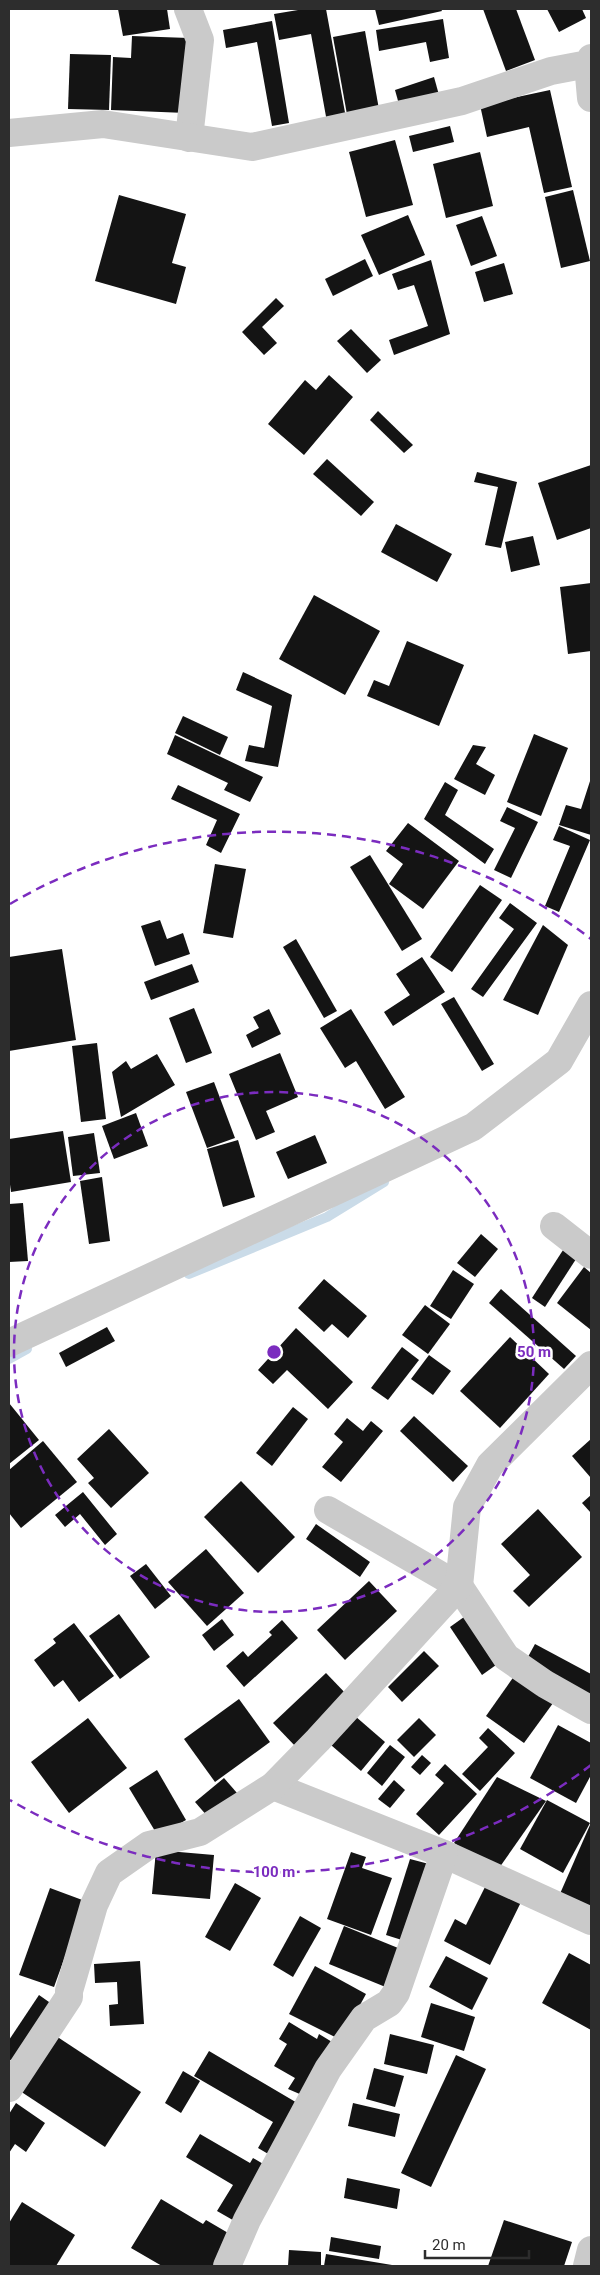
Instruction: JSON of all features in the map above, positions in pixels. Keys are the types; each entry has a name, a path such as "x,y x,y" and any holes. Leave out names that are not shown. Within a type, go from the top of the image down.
{"street":[{"path":"188,9 200,40 189,138"},
{"path":"9,133 103,124 252,147 462,101 552,71 590,61 591,98"},
{"path":"9,1342 473,1127 559,1061 591,1005"},
{"path":"554,1226 591,1255"},
{"path":"9,2088 69,1997 69,1991 94,1906 108,1873 149,1845 200,1832 273,1786 459,1586 467,1506 490,1465 591,1365"},
{"path":"328,1510 459,1586 506,1657 544,1684 591,1710"},
{"path":"273,1786 444,1854 591,1921"},
{"path":"227,2266 247,2220 328,2069 364,2018 389,2003 396,1993 444,1854"},
{"path":"587,2266 591,2250"}],"building":[{"path":"118,9 167,9 170,29 123,36"},
{"path":"304,9 326,9 346,118 327,122 311,34 279,40 274,14"},
{"path":"375,9 441,9 442,11 379,25"},
{"path":"483,9 516,9 535,60 506,71"},
{"path":"547,9 582,9 586,18 559,32"},
{"path":"443,19 449,58 430,62 426,42 379,51 376,30"},
{"path":"272,21 289,123 272,126 257,42 226,48 223,30"},
{"path":"365,31 380,115 348,120 333,37"},
{"path":"132,36 189,38 186,113 111,110 113,57 131,58"},
{"path":"70,54 111,55 109,110 68,109"},
{"path":"434,77 439,95 400,108 395,90"},
{"path":"550,90 572,187 544,193 529,127 487,137 480,105"},
{"path":"450,126 454,142 413,152 409,136"},
{"path":"395,140 413,205 366,217 349,152"},
{"path":"480,152 493,206 446,218 433,164"},
{"path":"573,190 590,261 561,268 545,197"},
{"path":"119,195 186,214 172,263 186,267 176,304 95,281"},
{"path":"408,215 425,255 379,275 361,235"},
{"path":"482,216 497,256 471,266 456,225"},
{"path":"365,259 373,276 333,296 325,279"},
{"path":"431,260 450,334 394,355 389,340 428,326 414,285 398,290 392,274"},
{"path":"504,263 513,294 484,302 475,272"},
{"path":"276,298 284,306 262,327 277,343 264,355 242,332"},
{"path":"351,329 381,360 367,373 337,341"},
{"path":"329,375 353,397 304,455 268,424 305,380 316,390"},
{"path":"378,411 413,445 404,453 370,420"},
{"path":"327,459 374,502 361,516 313,474"},
{"path":"591,465 591,528 557,540 538,483"},
{"path":"477,472 517,482 501,548 485,545 498,487 474,482"},
{"path":"396,524 452,554 437,582 381,552"},
{"path":"533,536 540,565 511,572 505,542"},
{"path":"591,583 591,651 568,654 560,587"},
{"path":"314,595 380,631 345,695 279,659"},
{"path":"407,641 464,665 439,726 367,696 374,680 389,686"},
{"path":"243,672 292,695 278,767 245,761 249,745 264,748 272,706 236,690"},
{"path":"183,716 228,737 220,755 175,733"},
{"path":"534,734 568,748 541,816 507,802"},
{"path":"175,735 263,777 250,802 224,790 228,783 167,754"},
{"path":"473,745 486,747 476,764 495,775 485,795 454,779"},
{"path":"591,778 591,835 559,825 566,805 581,809"},
{"path":"445,782 458,790 445,815 494,849 485,864 424,819"},
{"path":"178,785 240,814 221,853 206,845 217,820 171,799"},
{"path":"507,807 538,822 511,878 494,870 515,828 500,821"},
{"path":"408,823 459,861 423,909 389,884 403,864 386,851"},
{"path":"559,826 590,840 559,912 545,906 570,846 553,840"},
{"path":"370,855 422,939 402,951 350,867"},
{"path":"215,864 246,869 233,938 203,933"},
{"path":"480,885 502,900 452,972 430,957"},
{"path":"510,903 537,923 483,997 471,989 514,929 499,918"},
{"path":"160,920 167,939 183,933 190,954 155,966 141,926"},
{"path":"543,925 568,945 538,1015 503,1000"},
{"path":"296,939 337,1011 324,1018 283,947"},
{"path":"62,949 76,1040 9,1051 9,957"},
{"path":"422,957 445,992 393,1026 384,1012 410,995 396,974"},
{"path":"192,964 199,982 151,1000 144,982"},
{"path":"454,997 494,1064 482,1071 441,1004"},
{"path":"194,1008 212,1053 186,1063 169,1018"},
{"path":"269,1009 281,1034 252,1048 246,1035 259,1028 253,1017"},
{"path":"351,1009 405,1097 385,1109 356,1061 345,1068 320,1028"},
{"path":"97,1043 106,1119 81,1122 72,1046"},
{"path":"280,1053 298,1097 266,1111 275,1132 256,1140 229,1074"},
{"path":"157,1054 175,1085 121,1117 112,1072 126,1061 131,1069"},
{"path":"214,1082 235,1138 207,1148 186,1092"},
{"path":"136,1113 148,1146 114,1159 102,1126"},
{"path":"63,1131 71,1182 11,1192 9,1139"},
{"path":"94,1133 100,1173 73,1176 68,1137"},
{"path":"315,1135 327,1163 288,1179 276,1152"},
{"path":"238,1140 255,1197 223,1207 207,1149"},
{"path":"102,1177 110,1241 89,1244 80,1181"},
{"path":"23,1203 28,1261 9,1262 9,1204"},
{"path":"481,1234 498,1249 475,1277 457,1263"},
{"path":"565,1247 578,1256 545,1307 532,1298"},
{"path":"584,1267 591,1273 591,1330 557,1303"},
{"path":"453,1270 474,1284 451,1319 430,1306"},
{"path":"324,1279 367,1316 348,1338 332,1324 324,1332 298,1308"},
{"path":"501,1289 576,1356 564,1369 489,1303"},
{"path":"425,1305 450,1324 428,1354 402,1335"},
{"path":"107,1327 115,1341 66,1367 59,1353"},
{"path":"296,1328 353,1382 328,1409 287,1370 273,1384 258,1370"},
{"path":"510,1337 549,1374 500,1428 460,1391"},
{"path":"402,1347 419,1360 388,1400 371,1388"},
{"path":"429,1355 451,1371 433,1395 411,1379"},
{"path":"9,1403 39,1440 9,1464"},
{"path":"293,1407 308,1419 272,1466 256,1453"},
{"path":"414,1416 468,1466 453,1482 400,1431"},
{"path":"347,1418 363,1431 371,1421 383,1431 341,1482 322,1467 343,1442 334,1434"},
{"path":"109,1429 149,1473 111,1508 88,1483 94,1478 77,1459"},
{"path":"591,1439 591,1478 572,1456"},
{"path":"43,1441 77,1482 21,1528 9,1513 9,1470"},
{"path":"241,1481 295,1537 258,1573 204,1517"},
{"path":"83,1492 117,1534 105,1545 80,1514 65,1527 55,1515"},
{"path":"591,1495 591,1513 582,1503"},
{"path":"538,1509 582,1557 529,1607 513,1591 530,1575 501,1544"},
{"path":"316,1524 370,1562 360,1577 306,1539"},
{"path":"206,1549 244,1593 207,1626 168,1582"},
{"path":"146,1564 171,1596 155,1609 130,1576"},
{"path":"369,1581 397,1611 345,1660 317,1630"},
{"path":"471,1612 503,1660 482,1675 450,1627"},
{"path":"119,1614 150,1657 120,1679 89,1636"},
{"path":"222,1619 234,1635 214,1651 202,1635"},
{"path":"282,1620 298,1638 244,1687 226,1666 243,1651 248,1657 272,1635 269,1632"},
{"path":"74,1623 114,1676 79,1702 63,1680 54,1687 34,1660 56,1643 53,1639"},
{"path":"535,1644 591,1674 591,1702 523,1666"},
{"path":"424,1651 439,1666 402,1702 388,1687"},
{"path":"517,1672 556,1699 524,1743 486,1716"},
{"path":"326,1673 350,1698 297,1748 273,1723"},
{"path":"239,1699 270,1742 215,1782 184,1739"},
{"path":"355,1716 385,1742 361,1771 331,1745"},
{"path":"88,1718 127,1768 69,1813 31,1762"},
{"path":"419,1718 436,1735 414,1757 397,1740"},
{"path":"558,1725 591,1743 591,1775 576,1803 530,1778"},
{"path":"488,1728 515,1753 480,1791 462,1774 488,1747 479,1738"},
{"path":"390,1745 405,1757 382,1786 367,1773"},
{"path":"422,1755 431,1763 420,1775 411,1767"},
{"path":"445,1764 477,1794 439,1835 416,1814 444,1783 435,1775"},
{"path":"157,1770 186,1820 158,1836 129,1788"},
{"path":"497,1777 546,1801 497,1871 454,1843"},
{"path":"224,1778 237,1793 208,1817 195,1802"},
{"path":"394,1780 405,1790 390,1808 378,1799"},
{"path":"547,1800 590,1823 563,1873 520,1849"},
{"path":"591,1825 591,1910 559,1896"},
{"path":"156,1850 214,1855 210,1899 152,1894"},
{"path":"351,1852 366,1857 362,1868 392,1878 371,1935 327,1919"},
{"path":"410,1859 429,1864 405,1941 386,1935"},
{"path":"235,1883 261,1898 230,1951 205,1937"},
{"path":"487,1883 522,1900 490,1965 444,1941 455,1919 466,1925"},
{"path":"50,1888 85,1901 54,1987 19,1975"},
{"path":"300,1916 321,1928 293,1977 273,1965"},
{"path":"344,1926 403,1950 388,1988 329,1964"},
{"path":"569,1953 591,1965 591,2030 542,2003"},
{"path":"446,1956 488,1978 472,2010 429,1987"},
{"path":"140,1961 144,2024 110,2026 109,2005 118,2004 117,1982 95,1983 94,1964"},
{"path":"315,1966 366,1994 341,2040 289,2014"},
{"path":"39,1995 59,2009 20,2067 9,2059 9,2040"},
{"path":"431,2003 475,2017 464,2051 421,2037"},
{"path":"289,2022 317,2039 319,2034 337,2045 309,2098 288,2089 295,2078 274,2066 287,2044 279,2039"},
{"path":"390,2034 434,2045 427,2074 384,2064"},
{"path":"56,2036 141,2092 105,2147 20,2091"},
{"path":"209,2051 299,2104 270,2155 258,2148 273,2122 194,2076"},
{"path":"456,2055 486,2069 431,2187 401,2173"},
{"path":"374,2068 404,2076 395,2107 366,2099"},
{"path":"183,2071 200,2081 181,2113 165,2103"},
{"path":"16,2103 45,2123 26,2152 15,2144 9,2153 9,2114"},
{"path":"353,2103 400,2114 395,2137 348,2126"},
{"path":"200,2134 250,2163 253,2158 270,2168 238,2223 217,2211 233,2185 186,2157"},
{"path":"347,2178 400,2189 397,2209 344,2198"},
{"path":"161,2199 203,2224 206,2220 235,2237 218,2266 162,2266 131,2248"},
{"path":"22,2202 75,2235 56,2266 9,2265 9,2223"},
{"path":"504,2220 572,2242 564,2266 488,2266"},
{"path":"331,2237 381,2246 379,2259 329,2251"},
{"path":"289,2250 321,2252 321,2266 288,2266"},
{"path":"326,2254 392,2265 392,2266 324,2266"}],"waterway":[{"path":"189,1274 327,1217 384,1182"},
{"path":"9,1359 27,1349"}]}
